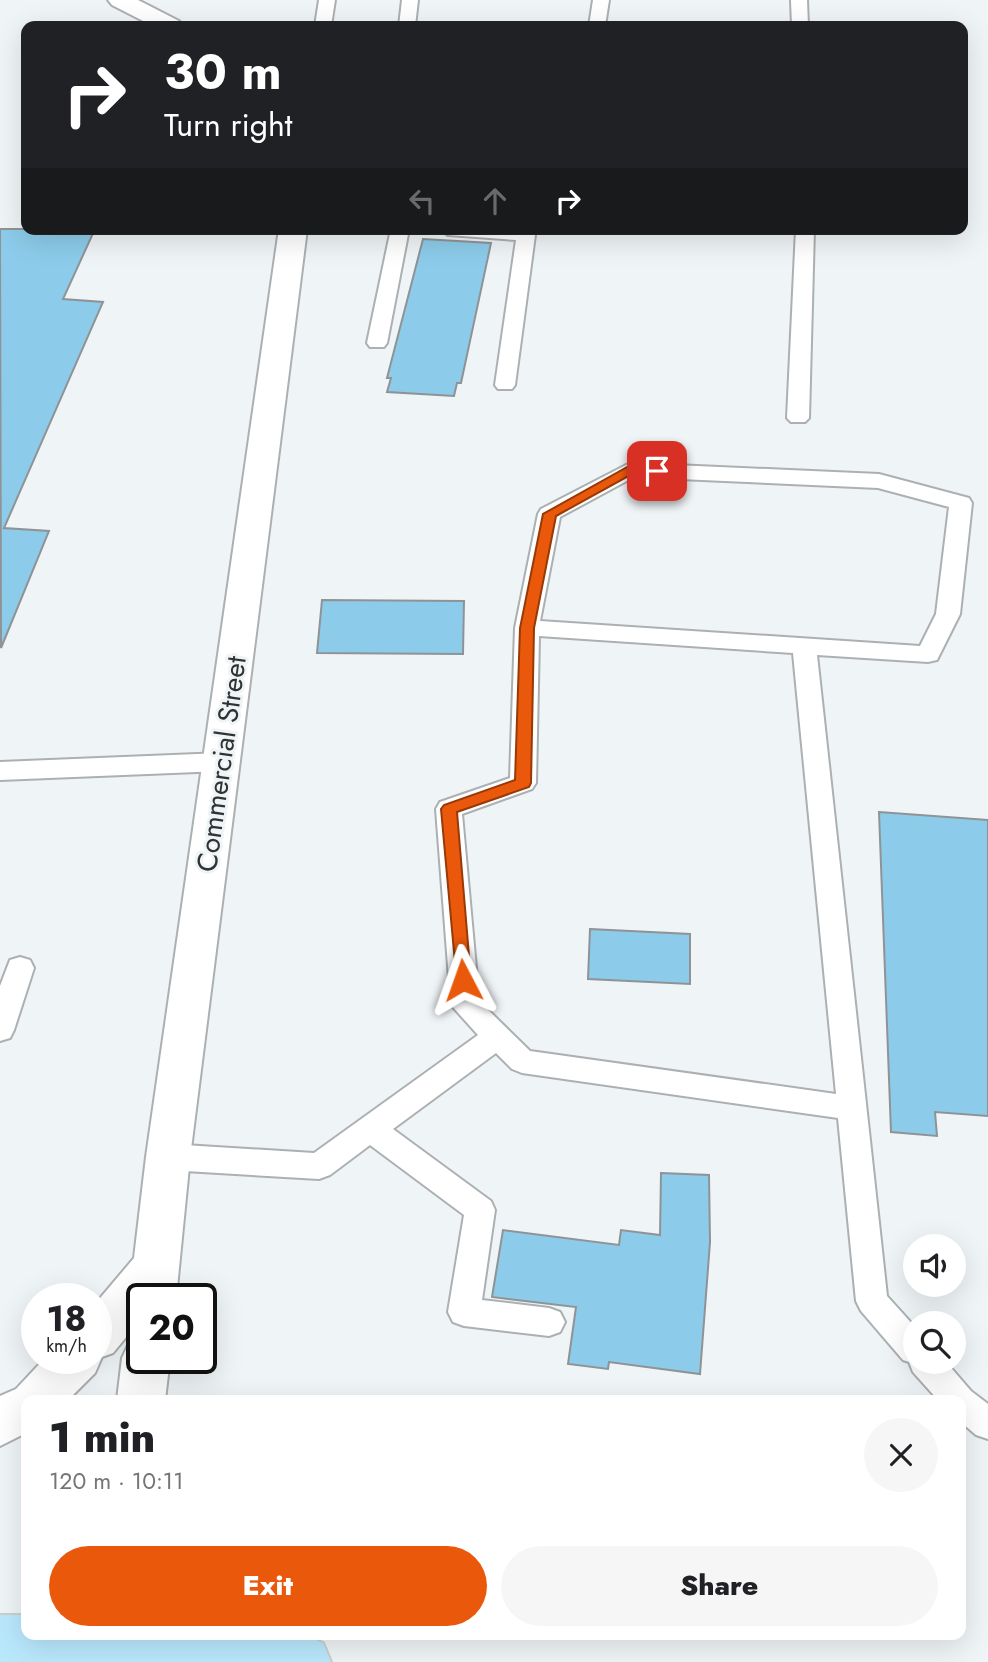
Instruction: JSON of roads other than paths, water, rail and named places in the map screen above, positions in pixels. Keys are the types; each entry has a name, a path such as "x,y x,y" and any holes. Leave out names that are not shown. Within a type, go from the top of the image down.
{"main road":[{"path":"120,0 161,21"},
{"name":"Commercial Street","path":"155,1282 168,1157 292,235"},
{"path":"112,1323 155,1282"},
{"path":"40,1395 62,1374"},
{"path":"142,1395 144,1374"},
{"path":"0,1423 21,1411"},
{"path":"0,1641 304,1662"}],"lane":[{"path":"324,21 327,0"},
{"path":"408,21 410,0"},
{"path":"598,21 601,0"},
{"path":"799,0 800,21"},
{"path":"377,343 399,235"},
{"path":"505,385 526,235"},
{"path":"798,418 805,235"},
{"path":"527,628 928,654 948,614 961,503 879,481 629,470 549,514 527,628 523,783 449,809 465,1005 522,1061 852,1108"},
{"path":"804,647 872,1301 903,1336"},
{"path":"0,771 222,762"},
{"path":"0,1030 20,968"},
{"path":"168,1157 319,1166 497,1037"},
{"path":"371,1129 480,1210 464,1312 549,1322"},
{"path":"936,1374 955,1395"},
{"path":"966,1406 988,1424"}]}
